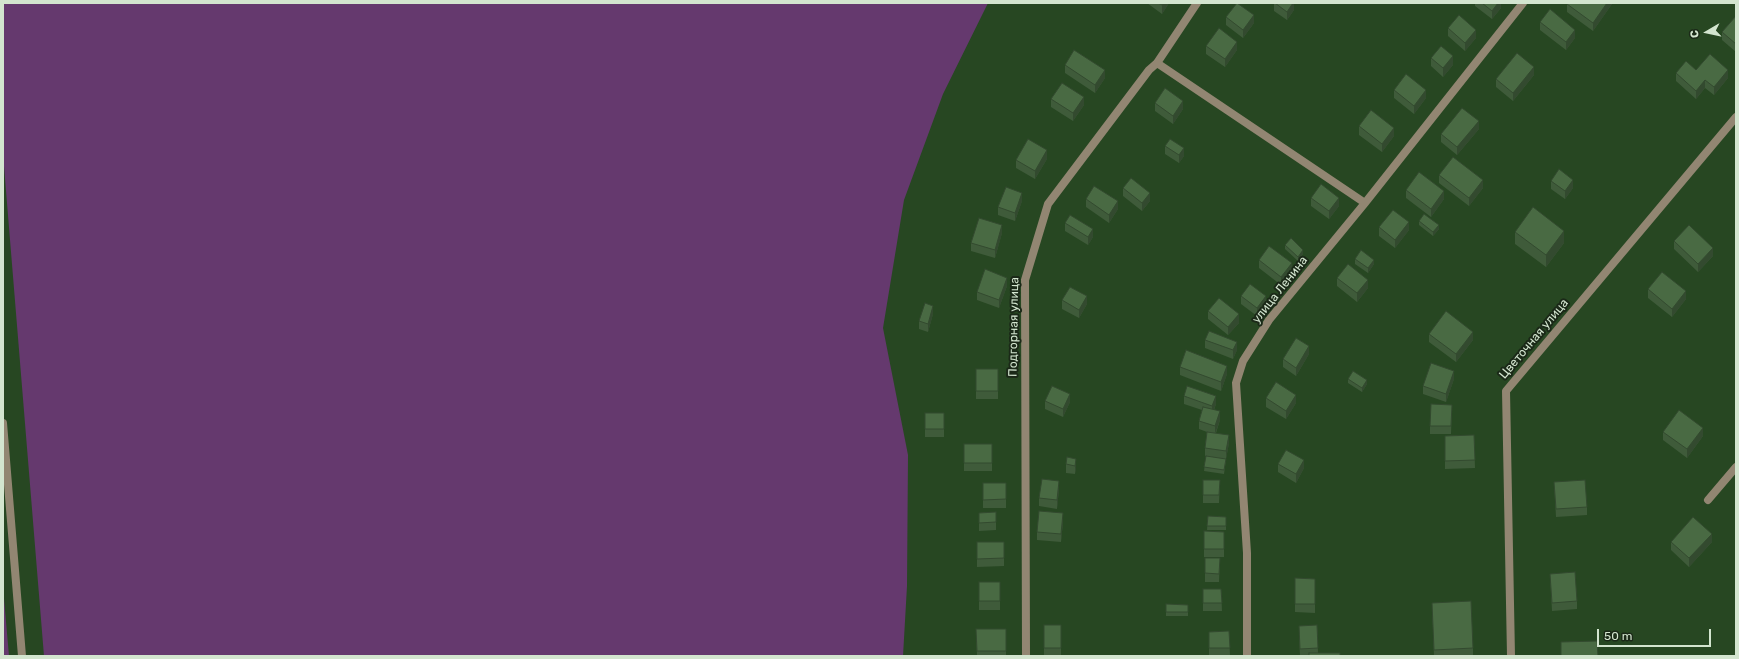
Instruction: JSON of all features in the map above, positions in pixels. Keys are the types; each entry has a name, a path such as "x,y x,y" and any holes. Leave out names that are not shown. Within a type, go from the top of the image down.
{"street":[{"name":"Подгорная улица","path":"1026,656 1025,280 1048,204 1149,70 1157,63 1197,3"},
{"name":"улица Ленина","path":"1247,656 1247,553 1236,383 1243,361 1269,320 1365,203 1523,3"},
{"path":"1157,63 1365,203"},
{"name":"Цветочная улица","path":"1511,656 1506,391 1736,117"},
{"path":"3,423 22,656"},
{"path":"1708,500 1736,467"}],"shaded area":[{"path":"3,3 988,3 943,94 904,200 883,328 908,455 907,586 903,656 44,656 3,154"},
{"path":"3,587 9,656 3,656"}],"building":[{"path":"1237,3 1254,15 1243,30 1226,17"},
{"path":"1275,3 1293,3 1287,12"},
{"path":"1482,3 1498,3 1492,11"},
{"path":"1607,3 1593,23 1567,4"},
{"path":"1550,9 1575,30 1566,42 1540,22"},
{"path":"1459,15 1476,30 1465,43 1448,28"},
{"path":"1736,16 1736,44 1722,32"},
{"path":"1219,28 1237,42 1225,59 1206,46"},
{"path":"1441,46 1453,56 1443,68 1431,58"},
{"path":"1074,50 1105,70 1095,85 1065,65"},
{"path":"1517,53 1534,67 1513,93 1496,79"},
{"path":"1710,54 1728,70 1714,87 1705,80 1696,91 1676,73 1686,61 1696,70"},
{"path":"1406,74 1426,90 1414,106 1394,90"},
{"path":"1062,83 1084,97 1073,113 1051,99"},
{"path":"1165,88 1183,101 1173,116 1155,103"},
{"path":"1462,108 1479,121 1457,147 1441,134"},
{"path":"1371,110 1394,128 1382,144 1359,126"},
{"path":"1028,139 1047,150 1035,171 1016,160"},
{"path":"1170,139 1184,148 1179,155 1165,146"},
{"path":"1453,157 1483,180 1469,198 1439,175"},
{"path":"1559,169 1573,180 1565,191 1551,181"},
{"path":"1419,172 1444,191 1431,209 1406,190"},
{"path":"1131,178 1150,193 1142,203 1123,188"},
{"path":"1321,184 1339,198 1329,211 1311,198"},
{"path":"1094,186 1118,201 1109,215 1086,199"},
{"path":"1006,187 1022,193 1015,213 998,207"},
{"path":"1533,207 1564,231 1546,255 1515,232"},
{"path":"1393,210 1409,222 1395,240 1379,227"},
{"path":"1424,214 1439,225 1433,232 1419,221"},
{"path":"1070,215 1093,229 1088,237 1065,223"},
{"path":"979,218 1002,225 995,250 971,243"},
{"path":"1689,225 1713,248 1698,264 1674,241"},
{"path":"1291,238 1303,250 1298,257 1285,245"},
{"path":"1269,246 1292,263 1281,277 1259,260"},
{"path":"1361,250 1374,260 1368,268 1355,259"},
{"path":"1348,264 1368,280 1357,293 1337,278"},
{"path":"985,269 1007,278 999,300 977,292"},
{"path":"1662,272 1686,291 1672,309 1648,289"},
{"path":"1250,284 1266,296 1257,308 1241,296"},
{"path":"1070,287 1087,296 1079,310 1062,300"},
{"path":"1219,298 1239,314 1228,327 1208,311"},
{"path":"925,303 933,306 928,324 919,321"},
{"path":"1446,311 1473,332 1456,354 1429,334"},
{"path":"1209,331 1237,342 1233,350 1205,340"},
{"path":"1296,338 1309,346 1296,368 1283,359"},
{"path":"1186,350 1227,366 1221,382 1180,367"},
{"path":"1431,363 1454,371 1446,394 1423,386"},
{"path":"976,369 998,369 998,391 976,391"},
{"path":"1353,371 1367,380 1362,388 1348,379"},
{"path":"1276,382 1296,395 1286,411 1266,398"},
{"path":"1052,386 1070,394 1063,409 1045,401"},
{"path":"1187,386 1216,396 1212,406 1184,396"},
{"path":"1431,404 1452,405 1451,426 1430,426"},
{"path":"1203,407 1220,411 1215,426 1199,421"},
{"path":"1679,410 1703,428 1687,449 1663,432"},
{"path":"925,413 944,413 944,429 925,429"},
{"path":"1207,432 1229,435 1226,451 1205,448"},
{"path":"1474,435 1475,460 1445,461 1445,436"},
{"path":"964,444 992,444 992,463 964,463"},
{"path":"1286,450 1304,460 1296,474 1278,464"},
{"path":"1206,456 1226,459 1224,470 1204,467"},
{"path":"1067,457 1076,459 1075,466 1066,464"},
{"path":"1042,479 1059,481 1057,500 1039,498"},
{"path":"1203,480 1220,480 1219,495 1203,495"},
{"path":"1585,480 1587,507 1556,509 1554,482"},
{"path":"983,483 1006,483 1006,499 983,500"},
{"path":"1039,511 1063,513 1061,534 1037,532"},
{"path":"996,512 996,522 979,523 979,513"},
{"path":"1208,516 1226,517 1226,526 1207,526"},
{"path":"1693,517 1712,534 1689,558 1671,542"},
{"path":"1204,531 1224,532 1224,549 1204,549"},
{"path":"977,542 1004,542 1004,558 977,559"},
{"path":"1205,558 1220,558 1219,574 1205,573"},
{"path":"1575,572 1577,601 1552,603 1550,574"},
{"path":"1295,578 1315,579 1315,604 1295,604"},
{"path":"979,582 1000,582 1000,601 979,601"},
{"path":"1203,589 1221,589 1222,603 1203,603"},
{"path":"1471,601 1473,648 1434,650 1432,603"},
{"path":"1166,604 1188,605 1188,612 1166,612"},
{"path":"1044,625 1061,625 1061,648 1044,648"},
{"path":"1317,625 1318,648 1300,649 1299,626"},
{"path":"976,629 1006,629 1006,651 977,651"},
{"path":"1229,631 1230,648 1209,648 1209,632"},
{"path":"1597,641 1598,656 1561,656 1561,642"},
{"path":"1309,653 1340,653 1340,656 1309,656"}]}
